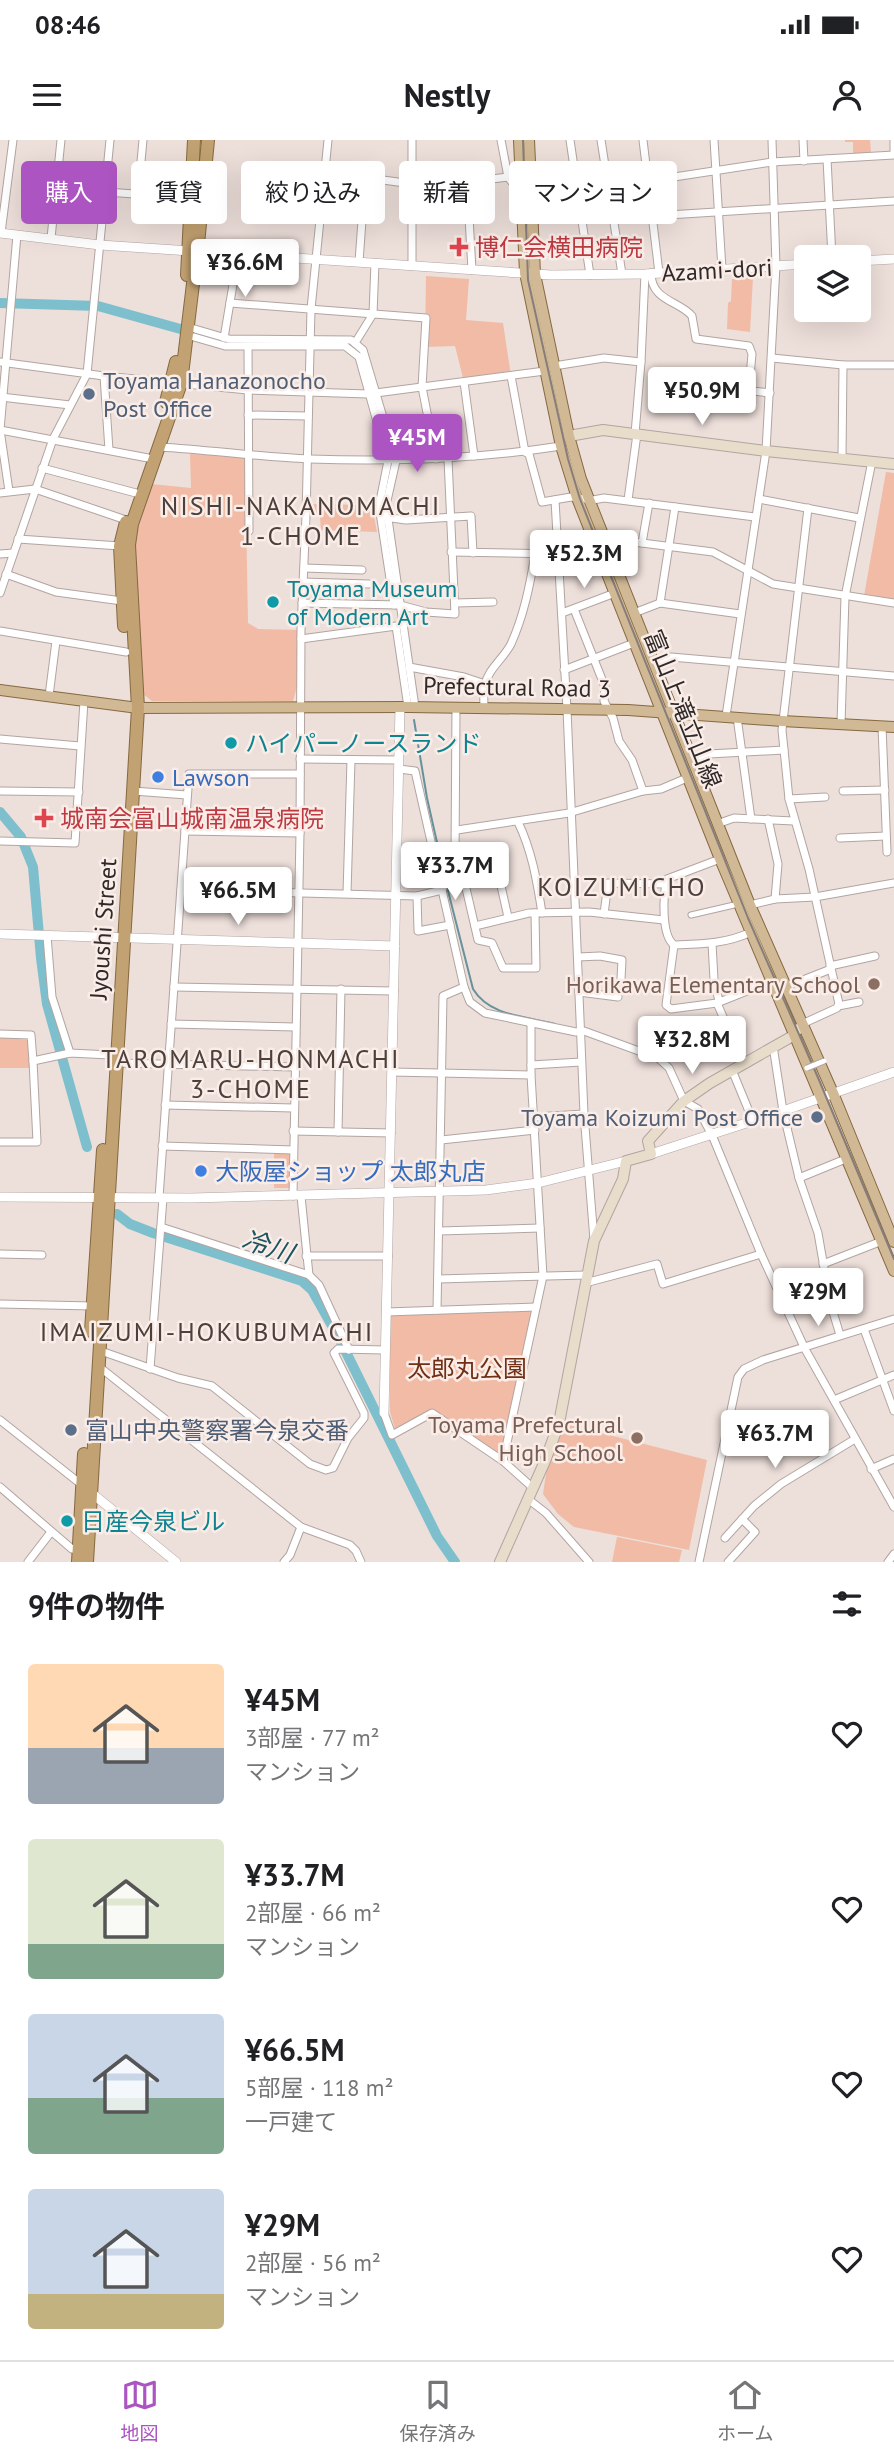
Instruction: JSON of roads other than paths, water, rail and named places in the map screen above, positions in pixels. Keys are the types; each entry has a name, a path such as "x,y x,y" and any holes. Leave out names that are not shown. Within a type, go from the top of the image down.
{"highway":[{"name":"Jyoushi Street","path":"193,161 194,140"},
{"name":"Jyoushi Street","path":"121,938 133,791 135,708 129,545 132,524 160,447 177,383 208,140"},
{"name":"Jyoushi Street","path":"191,224 192,251"},
{"name":"Jyoushi Street","path":"87,1562 93,1306 113,1059 135,708 126,652 120,546 126,520 177,383"},
{"name":"Jyoushi Street","path":"78,1556 87,1489 97,1368 103,1199"}],"main road":[{"name":"富山上滝立山線","path":"519,140 520,161"},
{"name":"富山上滝立山線","path":"530,140 530,274"},
{"name":"富山上滝立山線","path":"525,224 530,274 550,369 561,446 601,547 615,593 660,711 720,859 772,981 798,1029 894,1242"},
{"name":"富山上滝立山線","path":"550,369 569,436 582,499"},
{"path":"569,436 603,430 894,464"},
{"name":"富山上滝立山線","path":"601,547 634,613 785,987 798,1029"},
{"name":"Prefectural Road 3","path":"0,690 135,708 607,709 888,726"},
{"path":"500,1562 559,1423 594,1241 623,1179 626,1161 651,1154 648,1141 684,1101 798,1029"},
{"name":"富山上滝立山線","path":"828,1096 848,1158 894,1271"}],"street":[{"path":"1,233 13,140"},
{"path":"51,238 61,140"},
{"path":"108,161 110,140"},
{"path":"141,161 143,140"},
{"path":"326,161 328,140"},
{"path":"412,140 412,161"},
{"path":"495,179 508,177 501,140"},
{"path":"570,140 573,161"},
{"path":"601,140 604,161"},
{"path":"643,140 646,161"},
{"path":"714,140 722,269"},
{"path":"751,819 741,752 732,716 734,661 740,614 766,451 776,266 772,140"},
{"path":"803,140 804,161"},
{"path":"677,177 772,162 894,153 894,140"},
{"path":"827,159 831,245"},
{"path":"677,214 894,201"},
{"path":"0,593 53,439 86,374 102,224"},
{"path":"309,1275 297,1196 293,1108 302,603 311,309 319,224"},
{"path":"359,262 362,224"},
{"path":"412,224 412,266"},
{"path":"469,224 472,270"},
{"path":"582,224 590,275"},
{"path":"614,224 622,274"},
{"path":"652,224 651,280 656,290 692,316 696,339 749,346 752,354 749,387 752,391 770,393"},
{"name":"Azami-dori","path":"1,233 100,245 530,274 651,273 794,265"},
{"path":"9,491 0,430 3,363 17,235"},
{"path":"224,338 239,255"},
{"path":"871,260 894,259"},
{"path":"355,343 373,314 375,263"},
{"path":"628,500 651,273"},
{"path":"230,303 426,318 422,387 436,459"},
{"path":"185,331 224,338 345,346 360,359 372,394 392,461 379,496 409,667 408,707 399,764 384,1413 392,1435 432,1413 503,1461 533,1488"},
{"path":"185,331 225,346 351,340 365,354 372,394"},
{"path":"248,346 249,531"},
{"path":"3,363 248,390 372,394 511,376 604,358 641,362"},
{"path":"772,358 843,365 894,365"},
{"path":"842,457 843,365"},
{"path":"104,376 108,450"},
{"path":"511,376 526,452 542,502 571,497 604,498 755,517"},
{"path":"464,382 474,456"},
{"path":"2,397 70,405"},
{"path":"248,415 308,416"},
{"path":"0,430 148,458"},
{"path":"160,447 307,459 392,461 526,452 561,446"},
{"path":"302,603 397,605 426,612 455,614 448,458"},
{"path":"841,724 845,597 872,461"},
{"path":"42,468 136,493"},
{"path":"0,493 35,489 126,520"},
{"path":"759,499 859,518"},
{"path":"555,500 577,912 581,1062 594,1241"},
{"path":"642,543 649,503"},
{"path":"660,603 675,507"},
{"path":"808,508 782,721 789,799 809,869 838,1006"},
{"path":"384,517 406,520 471,516 473,553"},
{"path":"18,539 120,546"},
{"path":"452,552 559,556 626,541 713,552 773,584 894,603"},
{"path":"0,554 13,552"},
{"path":"484,707 485,684 513,639 529,593 528,582 535,554"},
{"path":"304,568 362,570"},
{"path":"6,574 56,592 122,601"},
{"path":"303,582 369,584"},
{"path":"562,613 615,593"},
{"path":"454,603 493,602"},
{"path":"634,613 660,603 740,614"},
{"path":"574,609 605,687 604,701 613,718 619,741 632,760 643,791"},
{"path":"301,639 396,626 408,707"},
{"path":"0,631 126,652"},
{"path":"49,696 56,641"},
{"path":"564,670 634,643"},
{"path":"654,663 671,657 790,665 843,673 894,676"},
{"path":"409,667 464,677 485,684"},
{"path":"0,841 75,844 84,701"},
{"path":"442,890 452,870 457,830 456,707"},
{"path":"887,852 884,790 888,726"},
{"path":"0,739 80,746"},
{"path":"693,760 709,754 784,750"},
{"path":"300,759 399,764 415,771 464,987 470,1002 485,1013 580,1031 658,1058 669,1068 684,1101 698,1109 712,1135 761,1254 804,1347 894,1507"},
{"path":"347,893 351,760"},
{"path":"150,1368 161,1227 162,1146 188,774 300,774"},
{"path":"457,830 569,813 571,810 643,791 661,789 687,778"},
{"path":"843,791 884,790"},
{"path":"0,791 79,792"},
{"path":"133,791 187,795"},
{"path":"789,799 825,797"},
{"path":"717,824 734,818 794,821"},
{"path":"768,819 778,863 775,899"},
{"path":"462,871 478,940 492,943 503,968 536,968 539,913 535,869 518,822"},
{"path":"185,831 300,833"},
{"path":"840,838 886,836"},
{"path":"720,859 667,879 664,920 670,942 674,945 729,941 751,932"},
{"path":"452,870 462,871 496,864 508,917"},
{"path":"604,914 608,883 666,884"},
{"path":"750,905 775,899 815,897 894,883"},
{"path":"181,890 417,895 442,890"},
{"path":"417,895 418,931 450,925"},
{"path":"691,915 734,905"},
{"path":"475,926 508,917 539,913 577,912 664,920"},
{"path":"0,934 395,946"},
{"path":"41,936 52,997 70,1053"},
{"path":"712,943 718,1002 743,1063"},
{"path":"674,945 666,1005 671,1009 718,1002 772,981"},
{"path":"785,987 830,968 875,956"},
{"path":"578,957 622,960 621,979"},
{"path":"174,987 394,991"},
{"path":"437,1310 443,996 464,987"},
{"path":"338,1132 341,989"},
{"path":"579,992 618,997"},
{"path":"798,1029 838,1006 859,1002"},
{"path":"503,1461 543,1276 531,1075 531,1023"},
{"path":"172,1024 295,1027"},
{"path":"0,1034 30,1035 37,1142 0,1142"},
{"path":"773,1046 783,1111 799,1178 818,1233 822,1264 840,1335"},
{"path":"33,1060 70,1053 168,1064 294,1067"},
{"path":"807,1068 824,1060"},
{"path":"531,1065 581,1062"},
{"path":"732,1070 752,1121"},
{"path":"392,1072 531,1075"},
{"path":"651,1154 894,1072"},
{"path":"165,1105 293,1108"},
{"path":"534,1117 584,1114"},
{"path":"441,1140 535,1130"},
{"path":"293,1131 391,1133"},
{"path":"162,1146 293,1150"},
{"path":"799,1178 848,1158"},
{"path":"0,1198 103,1199 486,1191 538,1183 626,1161"},
{"path":"161,1227 309,1275 319,1285 349,1350"},
{"path":"439,1231 540,1228"},
{"path":"822,1264 882,1241"},
{"path":"0,1254 42,1255"},
{"path":"438,1279 543,1276 586,1279 657,1264 663,1284 761,1254"},
{"path":"306,1256 388,1256"},
{"path":"0,1304 93,1306"},
{"path":"386,1312 536,1307"},
{"path":"699,1562 737,1377 752,1364 894,1319"},
{"path":"864,1328 894,1411"},
{"path":"98,1350 212,1386 310,1464 326,1470 333,1468 348,1438 365,1413 334,1353 338,1349 385,1350"},
{"path":"97,1368 103,1369 301,1527 350,1545 356,1551 360,1562"},
{"path":"834,1400 894,1375"},
{"path":"0,1420 176,1562"},
{"path":"725,1538 781,1483 855,1438"},
{"path":"871,1469 894,1459"},
{"path":"0,1486 78,1556"},
{"path":"528,1499 546,1513 589,1562"},
{"path":"728,1562 755,1532 742,1519"},
{"path":"284,1562 290,1555 301,1527"},
{"path":"28,1562 51,1532"},
{"path":"888,1562 894,1554"}],"waterway":[{"path":"0,303 98,306 227,342 239,342"},
{"path":"336,343 354,348 364,364"},
{"path":"383,430 392,463 383,495"},
{"path":"414,720 427,798 445,878"},
{"name":"冷川","path":"0,812 21,837 33,867 47,1004 87,1147"},
{"path":"447,887 473,989 480,998 499,1010 555,1024"},
{"name":"冷川","path":"117,1214 130,1224 153,1233 302,1281 312,1290 339,1338 437,1536 455,1562"}],"tram line":[{"path":"523,140 528,280 568,459 580,499 748,918 894,1259"}],"place":[{"name":"博仁会横田病院","path":"459,247"},
{"name":"Toyama Hanazonocho Post Office","path":"89,394"},
{"name":"Toyama Museum of Modern Art","path":"273,602"},
{"name":"ハイパーノースランド","path":"231,743"},
{"name":"Lawson","path":"158,777"},
{"name":"城南会富山城南温泉病院","path":"44,818"},
{"name":"Horikawa Elementary School","path":"874,984"},
{"name":"Toyama Koizumi Post Office","path":"817,1117"},
{"name":"大阪屋ショップ 太郎丸店","path":"201,1171"},
{"name":"富山中央警察署今泉交番","path":"71,1430"},
{"name":"Toyama Prefectural High School","path":"637,1438"},
{"name":"日産今泉ビル","path":"67,1521"}],"district":[{"name":"NISHI-NAKANOMACHI 1-CHOME","path":"301,520"},
{"name":"KOIZUMICHO","path":"622,886"},
{"name":"TAROMARU-HONMACHI 3-CHOME","path":"251,1073"},
{"name":"IMAIZUMI-HOKUBUMACHI","path":"207,1331"}],"park label":[{"name":"太郎丸公園","path":"467,1368"}]}
